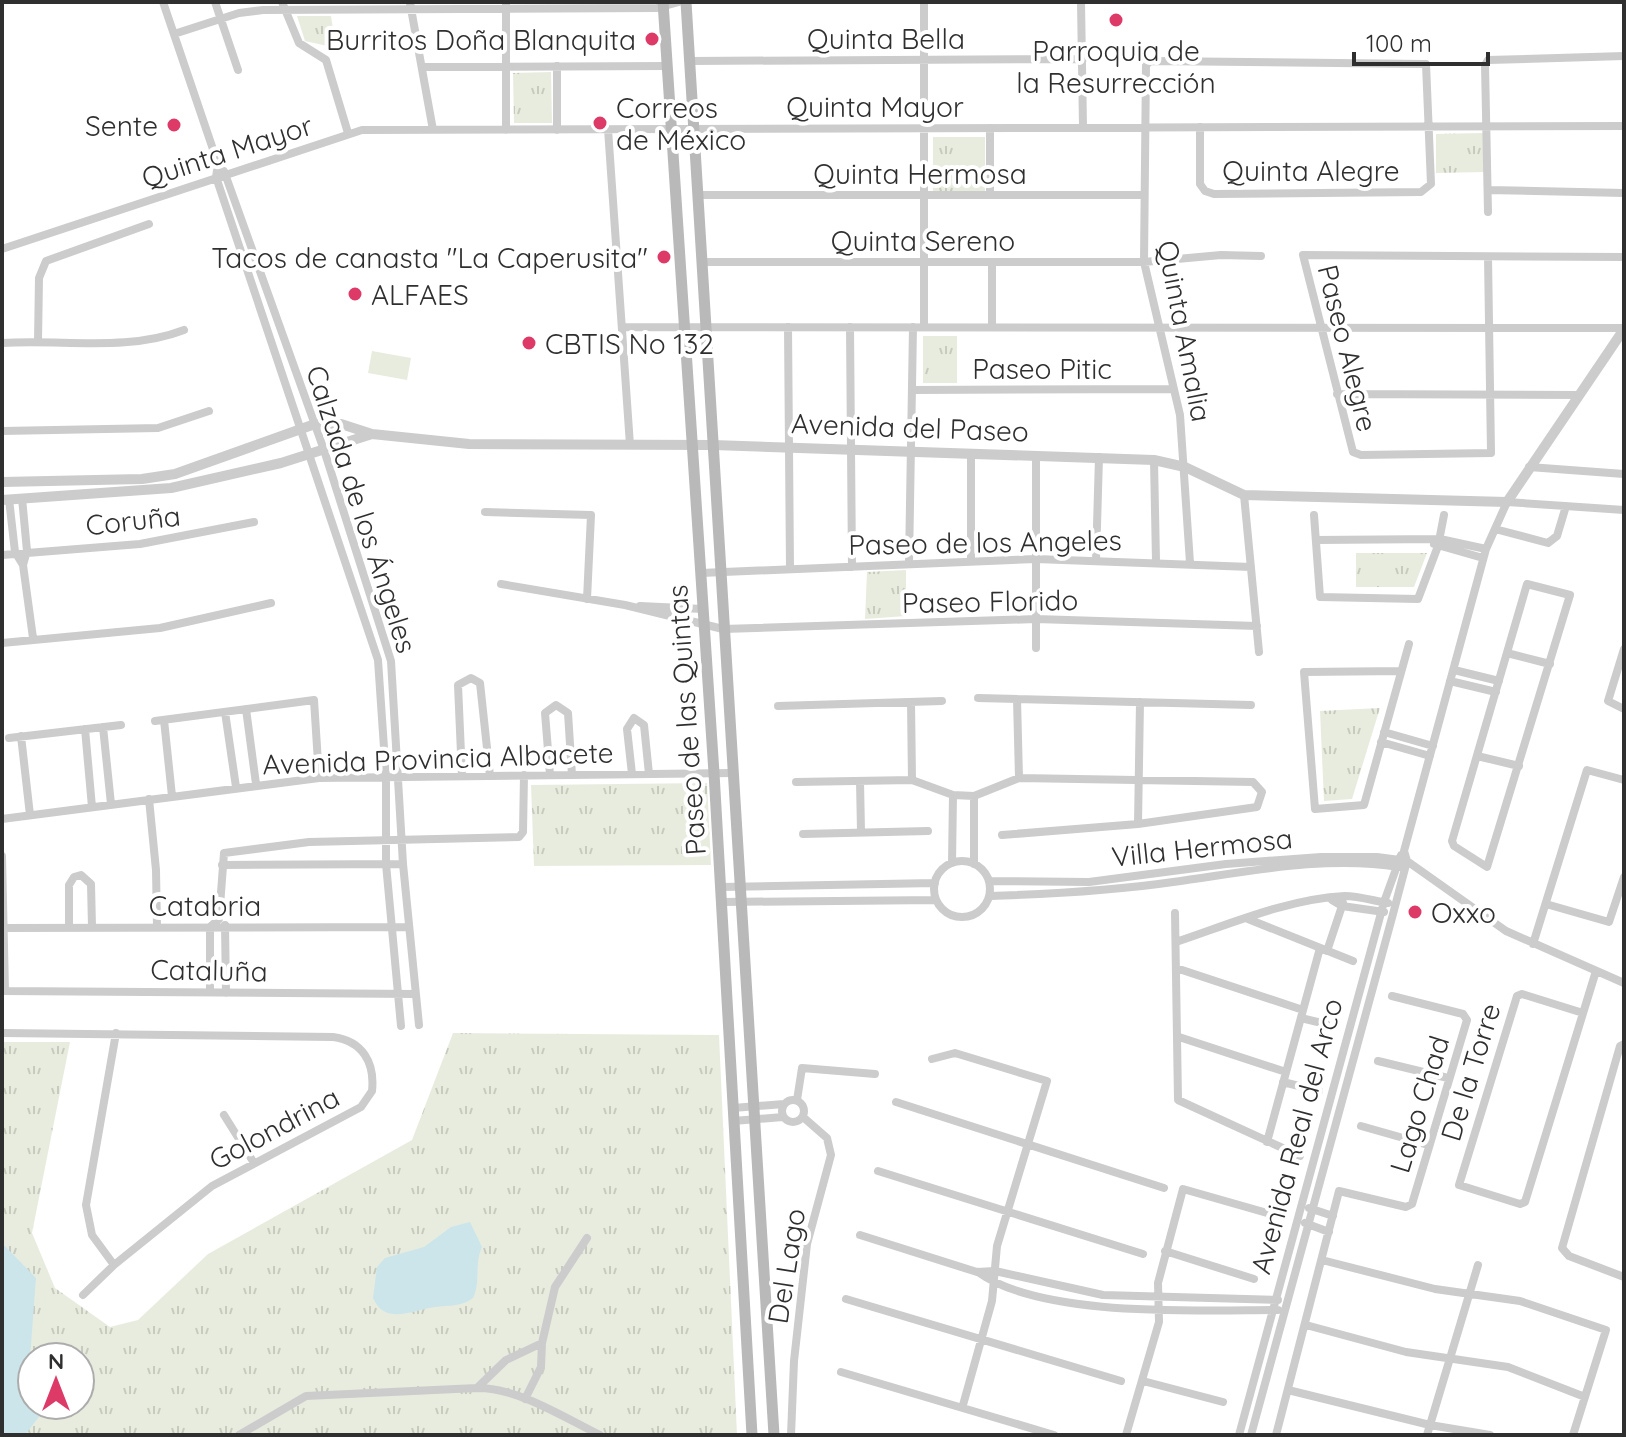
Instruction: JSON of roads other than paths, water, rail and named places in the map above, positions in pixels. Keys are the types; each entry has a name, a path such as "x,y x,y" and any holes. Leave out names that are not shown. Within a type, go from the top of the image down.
{"main road":[{"name":"Paseo de las Quintas","path":"686,2 774,1435"},
{"name":"Paseo de las Quintas","path":"663,4 714,773 752,1435"}],"street":[{"name":"Calzada de los Ángeles","path":"163,2 218,164 226,174 324,450 391,661 403,864 419,1025"},
{"path":"215,2 238,70"},
{"path":"174,34 221,19 284,6 679,2"},
{"path":"924,2 924,327"},
{"path":"1081,2 1083,127"},
{"path":"506,4 506,130"},
{"path":"410,5 433,130"},
{"path":"284,6 299,43 326,60 348,133"},
{"path":"1488,212 1485,65 1493,57 1624,56"},
{"name":"Quinta Bella","path":"690,61 1083,59"},
{"name":"Quinta Amalia","path":"1190,563 1180,415 1144,262 1146,65 1151,61 1422,61 1427,68 1430,126"},
{"path":"557,66 557,130"},
{"path":"422,67 667,66"},
{"name":"Quinta Alegre","path":"1200,127 1200,184 1214,194 1421,192 1431,184 1430,126"},
{"name":"Quinta Mayor","path":"2,249 348,133 694,128 1624,126"},
{"path":"990,128 990,195"},
{"path":"608,129 630,445"},
{"name":"Calzada de los Ángeles","path":"218,164 216,177 378,660 386,777 386,864 401,1026"},
{"path":"1488,190 1624,193"},
{"name":"Quinta Hermosa","path":"698,195 1143,195"},
{"path":"38,341 39,278 46,261 149,224"},
{"name":"Quinta Sereno","path":"702,262 1144,262 1221,255 1261,256"},
{"name":"Paseo Alegre","path":"1488,257 1303,255 1349,446 1357,454 1490,454 1493,395"},
{"path":"1493,395 1488,328 1488,257 1624,257"},
{"path":"992,262 992,327"},
{"path":"622,327 1624,329"},
{"path":"788,327 790,569"},
{"path":"850,327 852,567"},
{"path":"909,563 913,327"},
{"name":"Avenida Real del Arco","path":"1239,1435 1301,1205 1394,909 1402,861 1485,553 1507,502 1624,329"},
{"path":"2,343 129,343 184,330"},
{"name":"Paseo Pitic","path":"912,390 1172,389"},
{"path":"1337,394 1579,395"},
{"path":"2,431 158,428 209,411"},
{"path":"2,482 142,479 175,474 225,459 315,424 341,424 372,434"},
{"name":"Avenida del Paseo","path":"6,500 171,488 324,450 372,434 459,444 713,445 1154,460 1185,467 1244,495 1507,502"},
{"path":"971,454 971,561"},
{"path":"1036,455 1036,648"},
{"path":"1096,560 1099,457"},
{"path":"1154,460 1156,561"},
{"path":"1529,467 1624,474"},
{"path":"52,496 53,480"},
{"path":"1244,495 1259,652"},
{"path":"22,498 27,551 23,565 33,638"},
{"path":"6,500 15,552 23,565"},
{"path":"1507,502 1624,510"},
{"path":"1495,529 1548,543 1557,536 1566,506"},
{"path":"485,512 591,515 587,599"},
{"path":"1314,515 1320,597 1418,599 1444,515"},
{"name":"Coruña","path":"2,555 140,544 254,522"},
{"path":"1316,540 1436,542 1485,553"},
{"name":"Paseo de los Angeles","path":"701,573 1036,559 1156,561 1251,567"},
{"path":"501,584 625,605 703,609"},
{"path":"1527,584 1568,592 1550,664 1486,867 1452,843 1527,584"},
{"path":"2,643 170,627 271,603"},
{"name":"Paseo Florido","path":"625,605 704,627 723,629 1036,619 1257,626"},
{"path":"1401,671 1304,672 1314,808 1362,807 1409,644"},
{"path":"1624,649 1608,701 1624,709"},
{"path":"1507,653 1550,664"},
{"path":"1454,670 1499,681"},
{"path":"462,776 458,685 471,678 480,683 490,776"},
{"path":"1450,681 1496,692"},
{"path":"978,698 1251,705"},
{"path":"1017,699 1019,778"},
{"path":"172,796 160,720 313,700 317,702 319,778"},
{"path":"778,706 942,701"},
{"path":"911,702 912,780"},
{"path":"1138,824 1140,702"},
{"path":"550,775 545,713 556,705 568,713 572,775"},
{"path":"246,709 256,784"},
{"path":"225,712 236,787"},
{"path":"632,774 627,729 634,718 644,725 649,774"},
{"path":"9,738 121,725"},
{"path":"103,727 111,804"},
{"path":"85,729 92,807"},
{"path":"21,736 30,815"},
{"path":"1382,737 1433,746"},
{"path":"1382,737 1430,756"},
{"path":"1477,756 1519,766"},
{"path":"1533,944 1587,770 1624,780"},
{"name":"Avenida Provincia Albacete","path":"2,819 319,778 733,773"},
{"path":"210,992 210,927 219,919 223,855 296,843 521,836 524,775"},
{"path":"796,782 912,780 953,795 974,796 1019,778 1253,782 1259,785 1263,799 1257,807 1138,824 1002,835"},
{"path":"860,781 861,832"},
{"path":"952,863 953,795"},
{"path":"974,796 974,864 989,881 990,896 979,912 961,917 949,914 936,900 935,883 941,871 952,863 974,864"},
{"path":"149,799 156,870 157,927"},
{"path":"803,834 928,831"},
{"path":"2,856 3,991"},
{"name":"Villa Hermosa","path":"989,881 1089,882 1265,860 1355,856 1402,861"},
{"path":"1402,861 1500,928 1624,983"},
{"name":"Avenida Real del Arco","path":"1251,1435 1312,1209 1383,907 1402,861"},
{"name":"Villa Hermosa","path":"990,896 1096,892 1292,866 1402,861"},
{"path":"222,865 403,864"},
{"path":"69,927 69,885 74,877 81,875 91,884 92,927"},
{"path":"1546,904 1609,922 1624,877"},
{"path":"721,887 935,883"},
{"path":"1176,942 1247,918 1332,899 1394,909"},
{"path":"722,902 936,900"},
{"path":"1267,1142 1302,1014 1323,950 1344,901"},
{"path":"1175,913 1178,1096 1181,1104 1300,1156"},
{"path":"1247,918 1353,961"},
{"path":"219,919 227,927 226,993"},
{"name":"Catabria","path":"4,928 409,927"},
{"path":"1176,968 1326,1024"},
{"path":"1583,1013 1596,971"},
{"name":"Cataluña","path":"3,991 415,994"},
{"name":"De la Torre","path":"1522,994 1583,1013 1525,1202 1520,1204 1459,1183 1517,996 1522,994"},
{"name":"Lago Chad","path":"1333,1216 1339,1191 1411,1206 1465,1015 1392,996"},
{"name":"Golondrina","path":"2,1033 333,1037 347,1039 360,1047 369,1059 372,1091 361,1107 212,1186 114,1265 83,1295"},
{"path":"114,1265 92,1235 86,1205 116,1033"},
{"path":"1179,1037 1286,1072"},
{"path":"1624,1044 1620,1046 1562,1248 1569,1256 1624,1277"},
{"path":"932,1059 955,1053 1046,1080 997,1246 994,1284 982,1341 963,1405"},
{"path":"1378,1061 1448,1078"},
{"path":"797,1100 803,1068 875,1074"},
{"path":"1283,1082 1319,1091"},
{"path":"733,1108 795,1122 803,1117 804,1107 797,1100"},
{"path":"733,1121 797,1100"},
{"path":"896,1102 1164,1188"},
{"path":"783,1117 784,1104"},
{"path":"224,1115 254,1163"},
{"name":"Del Lago","path":"791,1435 794,1361 807,1244 831,1155 827,1138 803,1117"},
{"path":"1361,1126 1428,1145"},
{"path":"878,1171 1143,1254"},
{"path":"1126,1435 1143,1381 1160,1308 1165,1251 1185,1188 1274,1215"},
{"path":"1276,1435 1333,1216 1301,1205"},
{"path":"1297,1220 1329,1232"},
{"path":"860,1235 977,1272 994,1284 1081,1306 1285,1310"},
{"path":"525,1399 541,1367 542,1343 558,1278 587,1238"},
{"path":"1165,1251 1254,1279"},
{"path":"1322,1260 1469,1295 1520,1301 1604,1329 1606,1333 1573,1435"},
{"path":"1427,1435 1478,1265"},
{"path":"977,1272 995,1271 1086,1293 1287,1299"},
{"path":"846,1299 1121,1381"},
{"path":"1306,1325 1406,1352 1517,1369 1585,1397"},
{"path":"477,1388 506,1360 542,1343"},
{"path":"841,1372 963,1405 1054,1435"},
{"path":"1143,1381 1223,1402"},
{"path":"239,1435 306,1396 477,1388 498,1389 525,1399 600,1435"},
{"path":"1288,1390 1430,1425 1490,1435"}],"water":[{"path":"470,1222 482,1247 473,1298 459,1304 400,1314 385,1312 378,1307 373,1298 377,1267 385,1258 424,1247 451,1227"},
{"path":"2,1243 36,1278 31,1341 16,1341 16,1421 36,1421 25,1435 2,1435"}],"place":[{"name":"Parroquia de la Resurrección","path":"1116,20"},
{"name":"Burritos Doña Blanquita","path":"652,39"},
{"name":"Correos de México","path":"600,123"},
{"name":"Sente","path":"174,125"},
{"name":"Tacos de canasta \"La Caperusita\"","path":"664,257"},
{"name":"ALFAES","path":"355,294"},
{"name":"CBTIS No 132","path":"529,343"},
{"name":"Oxxo","path":"1415,912"}]}
